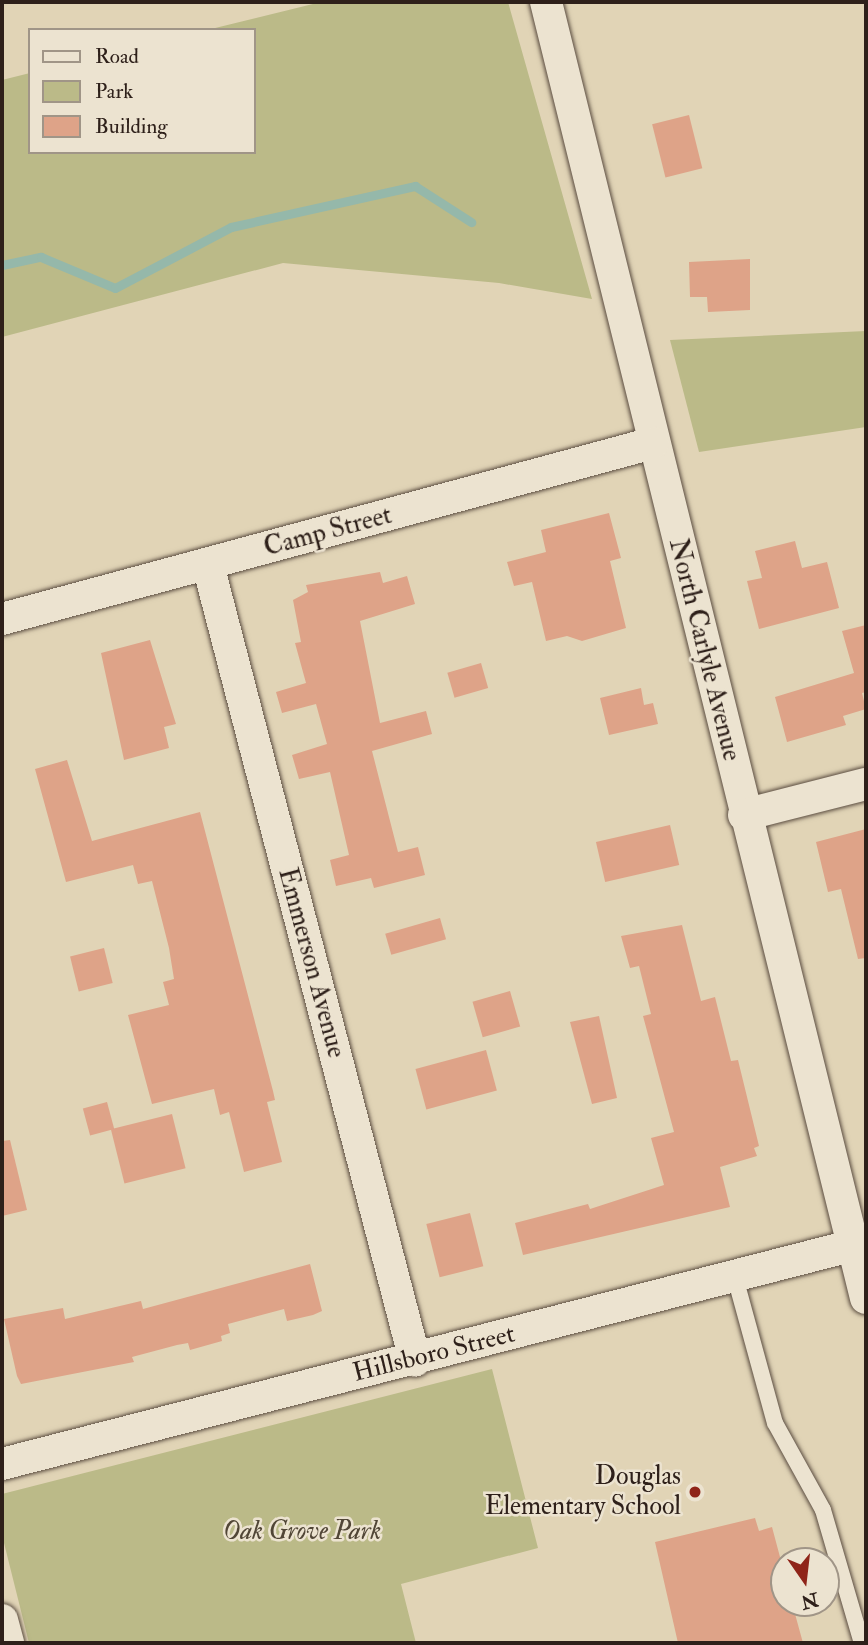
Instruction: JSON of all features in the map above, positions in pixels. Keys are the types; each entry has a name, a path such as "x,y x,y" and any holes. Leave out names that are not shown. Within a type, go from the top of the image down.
{"street":[{"name":"North Carlyle Avenue","path":"546,2 744,815 860,1244 866,1298"},
{"name":"Camp Street","path":"2,619 653,443"},
{"name":"Emmerson Avenue","path":"208,565 415,1360"},
{"path":"744,815 866,784"},
{"name":"Hillsboro Street","path":"2,1464 860,1244"},
{"path":"2,1620 8,1643"}],"lane":[{"path":"735,1276 775,1423 823,1510 862,1643"}],"green space":[{"path":"321,2 508,2 592,299 499,283 283,263 2,337 2,80 28,74 28,154 256,154 256,28 215,28"},
{"path":"866,331 866,427 699,452 670,340"},
{"name":"Oak Grove Park","path":"492,1369 538,1548 401,1584 416,1643 29,1643 2,1535 2,1494"}],"building":[{"path":"689,115 702,168 665,178 652,124"},
{"path":"750,259 750,310 708,312 707,297 690,297 689,262"},
{"path":"609,513 621,558 610,561 626,628 582,641 567,636 546,641 532,582 514,586 507,562 546,552 541,530"},
{"path":"795,541 802,568 827,562 839,608 759,629 747,581 762,578 755,551"},
{"path":"380,572 383,583 407,576 415,604 360,621 380,723 426,711 432,734 372,751 398,852 418,847 425,875 374,888 371,878 336,886 330,860 349,855 330,772 299,779 292,755 327,744 316,704 282,713 276,692 306,683 295,643 301,642 293,600 308,592 306,585"},
{"path":"866,625 866,692 862,693 866,709 843,716 846,725 787,742 775,697 854,673 842,631"},
{"path":"150,640 176,724 164,727 169,748 124,760 101,653"},
{"path":"481,663 488,688 455,698 447,673"},
{"path":"641,688 644,705 653,703 658,724 609,735 600,698"},
{"path":"67,760 92,841 200,812 273,1091 275,1100 267,1102 282,1162 244,1172 229,1112 220,1115 214,1089 152,1104 128,1015 169,1005 163,982 174,979 169,948 152,881 138,884 133,865 66,882 35,769"},
{"path":"670,825 679,865 605,882 596,842"},
{"path":"866,829 866,958 858,959 841,889 828,892 816,842"},
{"path":"440,918 446,939 391,955 385,934"},
{"path":"682,925 701,1001 715,997 731,1061 738,1060 759,1146 754,1148 757,1156 720,1167 730,1207 523,1255 515,1223 588,1204 590,1209 664,1185 651,1138 674,1132 643,1016 651,1014 639,966 630,968 621,936"},
{"path":"104,948 113,983 79,991 70,956"},
{"path":"510,991 520,1027 483,1037 473,1002"},
{"path":"599,1016 617,1098 592,1104 570,1022"},
{"path":"486,1050 497,1091 426,1109 415,1069"},
{"path":"107,1102 114,1129 90,1136 83,1108"},
{"path":"172,1114 186,1168 124,1184 111,1129"},
{"path":"10,1140 27,1210 2,1216 2,1141"},
{"path":"470,1213 483,1266 440,1277 426,1224"},
{"path":"310,1264 322,1311 313,1315 287,1321 284,1309 228,1324 230,1333 221,1336 222,1341 190,1350 188,1343 177,1345 132,1357 134,1362 21,1384 17,1376 4,1319 63,1308 65,1319 141,1301 143,1309"},
{"path":"755,1518 759,1531 772,1527 777,1547 770,1547 770,1617 796,1617 803,1643 678,1643 655,1542"}],"waterway":[{"path":"2,265 41,257 115,288 231,227 415,186 471,222"}],"place":[{"name":"Douglas Elementary School","path":"695,1492"}]}
